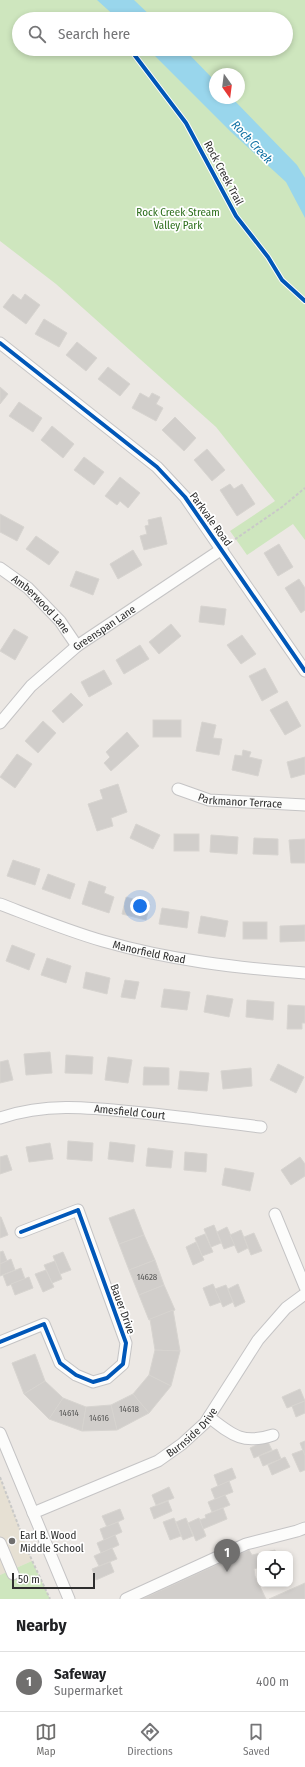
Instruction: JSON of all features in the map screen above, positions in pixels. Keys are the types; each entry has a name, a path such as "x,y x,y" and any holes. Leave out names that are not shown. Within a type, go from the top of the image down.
{"street":[{"name":"Parkvale Road","path":"0,343 157,467 185,497 305,670"},
{"name":"Greenspan Lane","path":"0,723 31,686 76,646 222,549"},
{"name":"Amberwood Lane","path":"0,568 28,588 60,621 76,646"},
{"name":"Parkmanor Terrace","path":"178,789 209,800 305,806"},
{"name":"Manorfield Road","path":"0,904 104,942 180,959 251,969 305,973"},
{"name":"Amesfield Court","path":"0,1118 38,1108 76,1106 159,1114 261,1127"},
{"name":"Bauer Drive","path":"0,1342 44,1324 60,1363 76,1375 93,1382 108,1378 123,1364 126,1344 78,1210 20,1232"},
{"path":"275,1214 305,1287"},
{"name":"Burnside Drive","path":"33,1513 158,1461 182,1444 205,1423 258,1340 286,1308 305,1294"},
{"path":"209,1417 229,1433 241,1439 252,1440 273,1436"},
{"path":"0,1433 69,1599"},
{"path":"126,1599 246,1544 305,1528"},
{"path":"0,1543 13,1574"}],"path":[{"path":"222,549 282,507 305,488"},
{"path":"0,1477 30,1556 50,1599"}],"shaded area":[{"name":"Earl B. Wood Middle School","path":"0,1477 32,1561 0,1575"}],"green space":[{"name":"Rock Creek Stream Valley Park","path":"0,0 305,0 305,540 293,524 247,555 230,531 275,501 216,427 56,284 0,241"},
{"path":"32,1561 50,1599 0,1599 0,1575"}],"water":[{"path":"97,0 134,0 147,12 110,12"},
{"name":"Rock Creek","path":"155,56 191,56 209,75 209,104 238,104 297,165 305,178 305,218 286,182 230,131"}],"building":[{"path":"13,294 21,300 25,294 40,305 26,324 3,307"},
{"path":"44,319 67,333 59,347 35,334"},
{"path":"77,342 97,358 86,371 66,355"},
{"path":"108,367 130,384 120,396 98,379"},
{"path":"0,387 8,394 0,404"},
{"path":"140,393 149,398 152,393 160,397 156,404 163,408 156,421 132,408"},
{"path":"19,402 42,418 33,432 9,416"},
{"path":"175,417 196,438 184,451 162,430"},
{"path":"52,426 74,444 63,458 41,440"},
{"path":"207,449 225,470 212,481 194,460"},
{"path":"84,457 104,472 94,485 74,470"},
{"path":"120,477 140,493 128,508 120,501 117,505 105,496"},
{"path":"230,484 234,489 242,484 255,504 237,516 220,490"},
{"path":"0,514 24,527 17,541 0,532"},
{"path":"161,517 167,544 144,550 140,536 147,534 145,526 149,525 148,520"},
{"path":"36,536 59,552 49,565 26,549"},
{"path":"279,544 293,567 278,576 264,553"},
{"path":"133,550 142,565 118,579 110,564"},
{"path":"76,571 99,579 93,595 70,586"},
{"path":"299,579 305,588 305,610 301,613 285,588"},
{"path":"201,606 226,609 224,625 199,622"},
{"path":"171,624 181,636 159,654 149,642"},
{"path":"14,629 28,637 15,660 0,651"},
{"path":"242,635 256,654 241,664 227,645"},
{"path":"140,645 149,659 124,674 116,660"},
{"path":"265,668 278,692 262,701 249,676"},
{"path":"104,670 112,684 89,697 81,682"},
{"path":"71,693 83,705 63,723 52,711"},
{"path":"287,701 301,726 285,735 270,710"},
{"path":"153,720 181,720 181,737 153,737"},
{"path":"43,721 56,733 38,753 25,741"},
{"path":"202,722 216,725 213,738 222,739 219,755 196,751"},
{"path":"127,732 139,746 111,771 104,763 110,757 106,752"},
{"path":"243,750 251,752 249,757 262,760 258,776 232,770 235,755 242,756"},
{"path":"17,754 32,764 15,788 0,777"},
{"path":"305,757 305,774 291,778 287,762"},
{"path":"118,784 127,812 111,818 113,826 97,831 88,804 103,799 100,790"},
{"path":"136,824 160,835 153,849 130,838"},
{"path":"174,834 199,834 199,851 174,851"},
{"path":"211,835 238,837 237,854 210,852"},
{"path":"254,838 278,839 278,855 253,854"},
{"path":"305,839 305,863 291,863 289,840"},
{"path":"13,860 40,869 35,885 7,876"},
{"path":"48,874 75,884 70,899 42,889"},
{"path":"89,881 106,887 104,893 114,897 109,913 82,904"},
{"path":"126,897 150,904 146,920 122,914"},
{"path":"162,908 189,912 187,928 159,924"},
{"path":"201,916 228,921 225,937 198,933"},
{"path":"243,922 267,922 267,939 243,939"},
{"path":"305,925 305,941 280,942 280,926"},
{"path":"12,945 35,954 29,970 6,961"},
{"path":"47,958 71,966 66,983 41,975"},
{"path":"86,972 110,978 107,994 83,988"},
{"path":"125,980 139,982 135,999 121,997"},
{"path":"164,989 190,992 187,1010 161,1007"},
{"path":"207,995 233,999 229,1017 204,1012"},
{"path":"247,1000 274,1002 273,1020 246,1017"},
{"path":"288,1005 305,1006 305,1023 302,1023 302,1029 287,1029"},
{"path":"50,1052 52,1073 26,1075 24,1054"},
{"path":"66,1055 93,1057 92,1074 65,1073"},
{"path":"108,1057 132,1060 128,1083 105,1080"},
{"path":"8,1060 13,1080 0,1083 0,1062"},
{"path":"278,1064 304,1077 296,1093 270,1080"},
{"path":"144,1067 169,1068 169,1085 143,1085"},
{"path":"251,1068 252,1086 223,1089 221,1071"},
{"path":"180,1071 209,1073 207,1091 178,1089"},
{"path":"68,1141 93,1143 92,1161 67,1159"},
{"path":"110,1142 135,1145 133,1162 108,1159"},
{"path":"50,1143 53,1159 29,1162 26,1147"},
{"path":"148,1148 173,1151 171,1168 146,1166"},
{"path":"185,1152 207,1154 206,1172 184,1170"},
{"path":"7,1155 12,1170 0,1174 0,1157"},
{"path":"300,1157 305,1164 305,1176 291,1185 281,1170"},
{"path":"225,1168 254,1173 250,1191 222,1185"},
{"path":"134,1209 144,1235 119,1244 109,1218"},
{"path":"0,1217 8,1235 0,1238"},
{"path":"214,1225 221,1243 211,1247 204,1229"},
{"path":"227,1227 235,1245 224,1249 217,1232"},
{"path":"241,1230 248,1248 238,1253 230,1235"},
{"path":"254,1233 262,1251 251,1255 244,1237"},
{"path":"205,1234 213,1252 202,1256 195,1238"},
{"path":"144,1235 155,1260 129,1270 119,1244"},
{"path":"196,1242 204,1260 193,1265 186,1247"},
{"path":"3,1251 7,1261 0,1264 0,1252"},
{"path":"63,1252 71,1270 60,1274 53,1256"},
{"path":"11,1259 15,1270 0,1276 0,1264"},
{"path":"155,1260 164,1285 139,1295 129,1270"},
{"path":"55,1261 62,1279 52,1283 44,1265"},
{"path":"21,1268 25,1279 7,1286 3,1275"},
{"path":"46,1270 54,1287 43,1292 35,1274"},
{"path":"29,1277 33,1288 15,1295 11,1284"},
{"path":"213,1284 221,1302 210,1306 203,1288"},
{"path":"238,1284 245,1302 235,1307 228,1289"},
{"path":"164,1285 175,1310 149,1320 139,1295"},
{"path":"226,1285 233,1302 223,1307 215,1289"},
{"path":"173,1310 180,1351 155,1350 150,1319"},
{"path":"155,1350 180,1351 171,1386 149,1375"},
{"path":"35,1354 45,1381 24,1394 12,1363"},
{"path":"149,1375 171,1386 149,1413 133,1394"},
{"path":"45,1381 63,1398 49,1419 24,1394"},
{"path":"300,1389 305,1401 287,1408 282,1397"},
{"path":"133,1394 149,1413 117,1430 111,1405"},
{"path":"63,1398 86,1407 82,1431 49,1419"},
{"path":"305,1401 305,1413 296,1417 292,1406"},
{"path":"111,1405 117,1430 82,1431 86,1407"},
{"path":"267,1440 272,1450 254,1458 250,1448"},
{"path":"305,1441 305,1456 300,1443"},
{"path":"277,1449 281,1459 263,1466 259,1456"},
{"path":"303,1450 305,1456 305,1470 300,1472 292,1454"},
{"path":"285,1457 290,1467 272,1475 268,1465"},
{"path":"232,1468 236,1478 218,1486 214,1475"},
{"path":"229,1481 233,1492 215,1499 211,1489"},
{"path":"169,1487 174,1498 156,1505 152,1495"},
{"path":"225,1495 230,1505 212,1512 208,1502"},
{"path":"168,1501 172,1511 154,1519 150,1508"},
{"path":"223,1508 227,1519 203,1529 199,1520 206,1518 205,1515"},
{"path":"120,1509 124,1519 107,1527 102,1516"},
{"path":"174,1518 181,1536 170,1540 163,1522"},
{"path":"186,1518 193,1536 183,1540 176,1522"},
{"path":"199,1518 206,1536 196,1541 188,1523"},
{"path":"118,1522 122,1532 104,1540 100,1529"},
{"path":"115,1535 119,1545 101,1553 97,1543"},
{"path":"112,1548 117,1559 99,1566 94,1556"},
{"path":"249,1550 252,1555 257,1554 257,1568 254,1569 257,1587 260,1587 266,1599 142,1599"},
{"path":"110,1562 114,1572 96,1580 92,1569"},
{"path":"305,1583 305,1599 269,1599"}],"cycle path":[{"name":"Rock Creek Trail","path":"135,56 186,123 236,216 268,257 282,280 305,301"},
{"path":"0,343 157,467 185,497 305,671"},
{"path":"0,1342 44,1324 60,1363 76,1375 93,1382 107,1378 123,1364 126,1343 78,1210 21,1232"}],"place":[{"name":"Earl B. Wood Middle School","path":"12,1541"},
{"name":"Safeway","path":"227,1572"}]}
